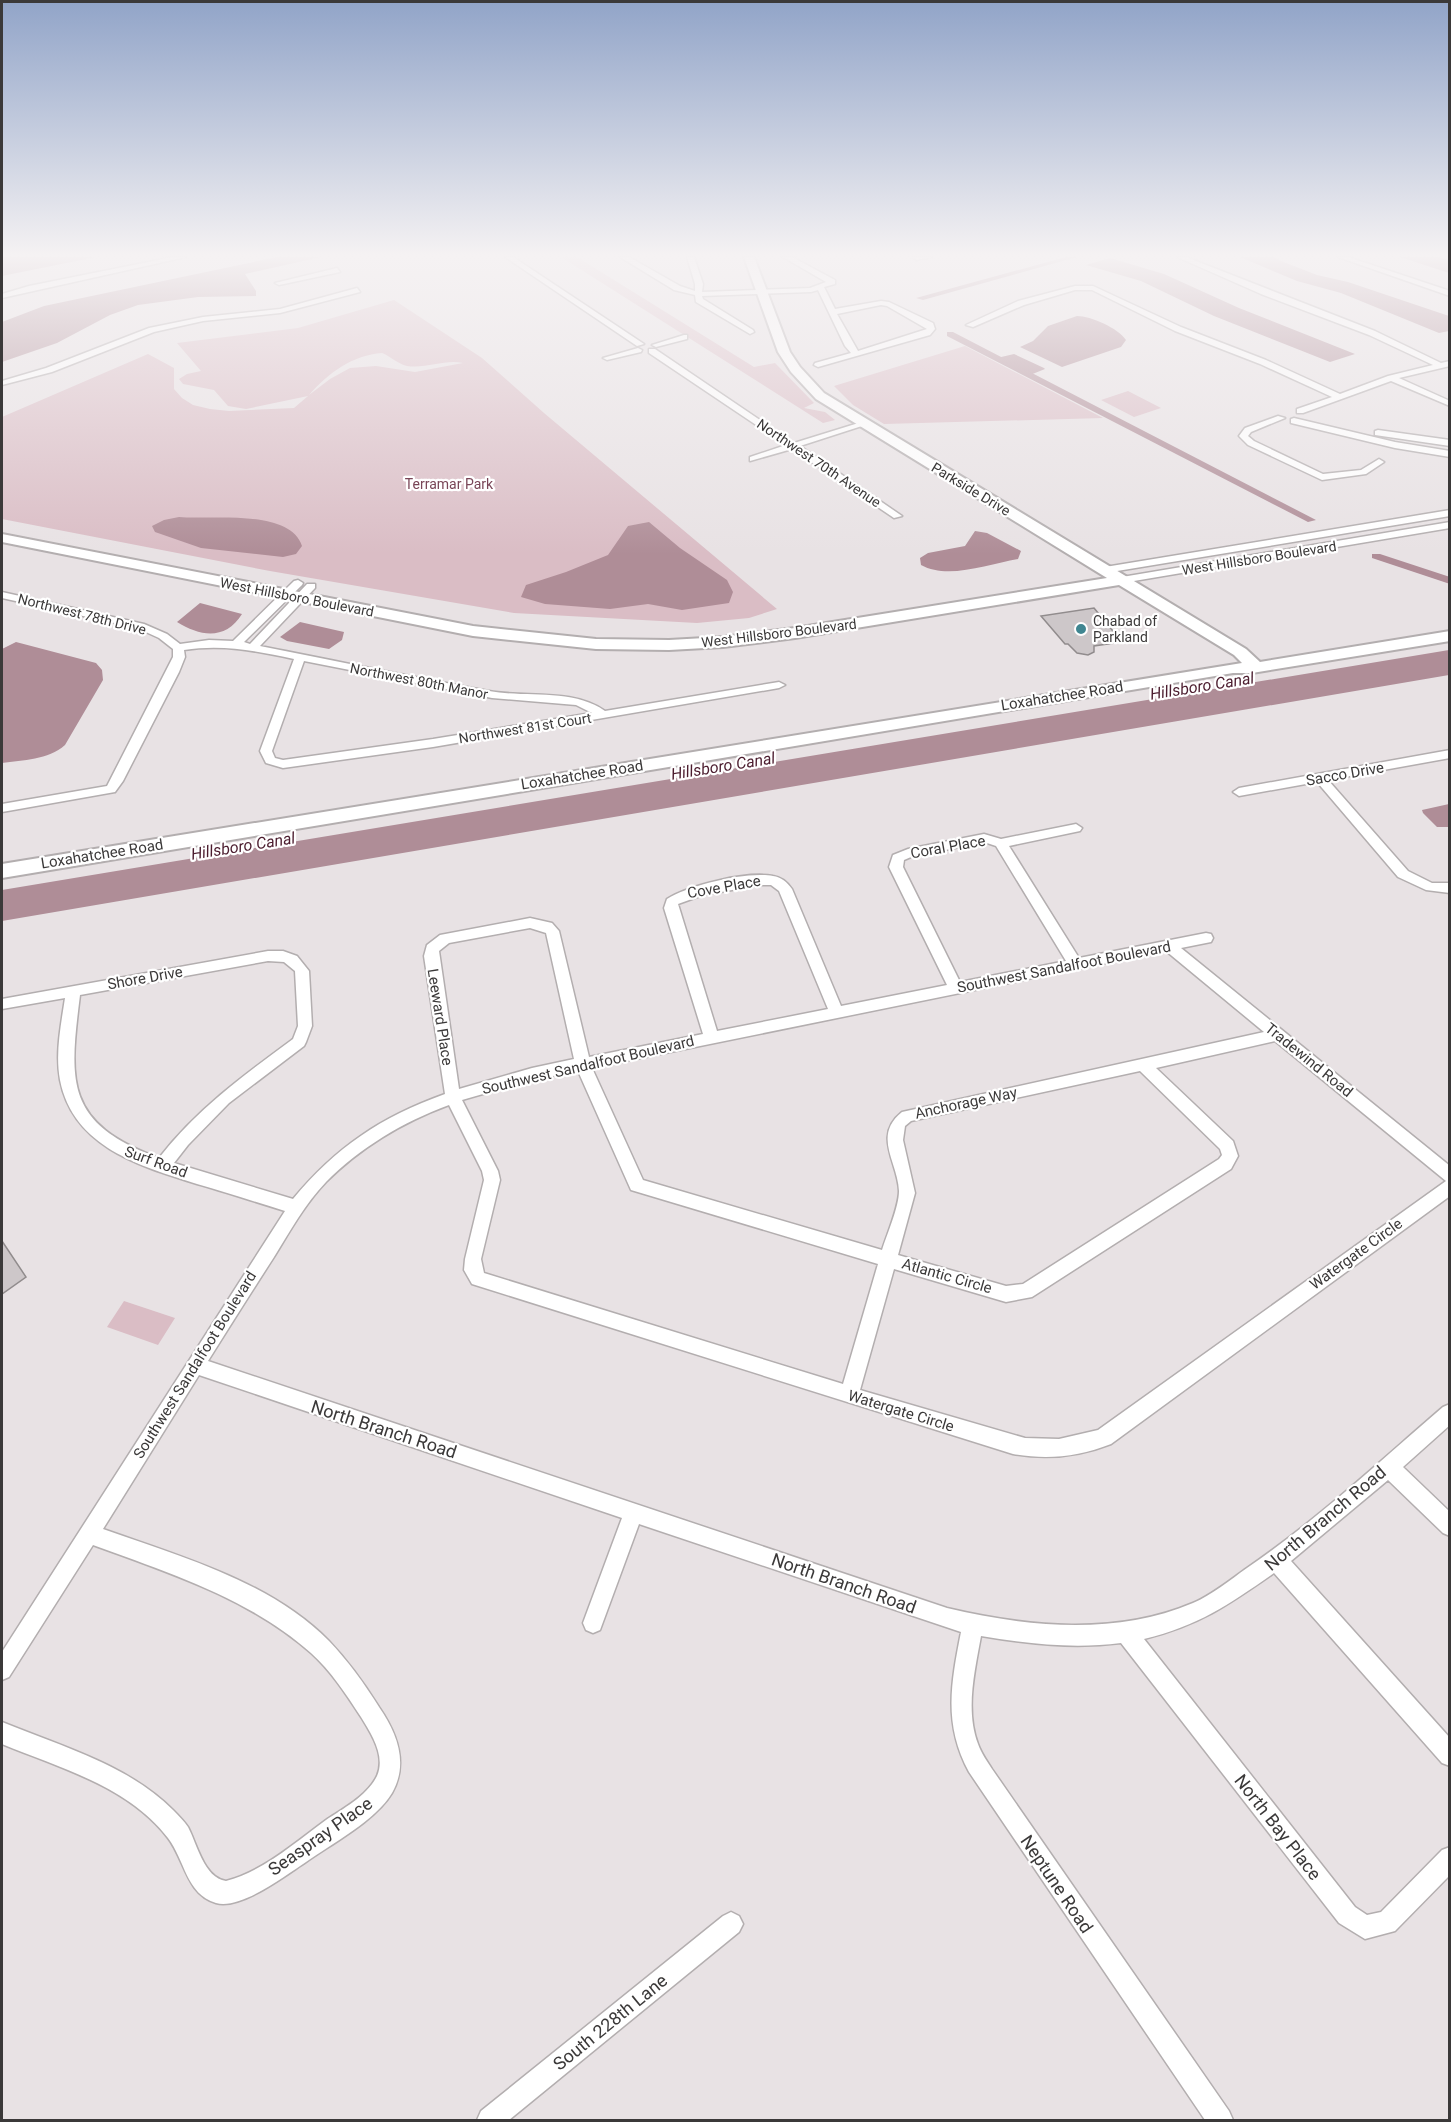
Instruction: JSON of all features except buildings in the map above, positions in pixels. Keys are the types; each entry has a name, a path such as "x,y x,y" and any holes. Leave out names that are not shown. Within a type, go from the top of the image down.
{"street":[{"path":"2,383 49,370 85,356"},
{"path":"608,358 614,356"},
{"name":"Northwest 70th Avenue","path":"665,356 793,447 897,516"},
{"name":"Parkside Drive","path":"787,356 795,369 820,396 1240,652 1247,666"},
{"path":"818,365 849,356"},
{"path":"1248,356 1340,397"},
{"path":"1420,356 1439,365"},
{"path":"1294,421 1303,414 1340,397 1391,378 1449,363"},
{"path":"1391,378 1449,404"},
{"path":"1281,418 1276,412 1288,408 1350,430 1449,443"},
{"path":"1379,462 1366,471 1322,477 1244,438 1245,431 1281,418 1387,443 1449,454"},
{"path":"753,459 862,423"},
{"name":"West Hillsboro Boulevard","path":"2,538 299,590 521,624 591,631 666,632 782,622 1449,513"},
{"name":"West Hillsboro Boulevard","path":"2,525 523,638 596,644 669,645 792,634 1449,525"},
{"path":"236,644 299,590"},
{"path":"253,647 299,590"},
{"name":"Northwest 78th Drive","path":"2,595 140,626 163,636 178,648"},
{"name":"Loxahatchee Road","path":"1247,666 1449,628"},
{"name":"Loxahatchee Road","path":"2,871 1247,666 1449,636"},
{"path":"2,808 111,789 173,672 179,657 178,648 209,643 236,644 300,658"},
{"name":"Northwest 80th Manor","path":"300,658 492,695 578,702 592,707 603,715"},
{"name":"Northwest 81st Court","path":"300,658 266,751 270,760 283,764 433,743 779,685"},
{"path":"538,699 546,705 549,714 542,724"},
{"name":"Sacco Drive","path":"1239,792 1449,754"},
{"path":"1320,778 1403,874 1420,885 1449,888"},
{"path":"1001,843 1076,828"},
{"name":"Coral Place","path":"956,988 896,867 897,861 908,853 984,838 1001,843 1075,964"},
{"name":"Cove Place","path":"712,1038 670,908 672,902 686,893 763,879 780,884 785,889 837,1013"},
{"name":"Leeward Place","path":"453,1098 431,956 437,943 445,939 530,923 548,926 552,931 583,1064"},
{"name":"Southwest Sandalfoot Boulevard","path":"2,1667 296,1207 328,1167 369,1135 453,1098 493,1084 1206,938"},
{"name":"Tradewind Road","path":"1168,945 1449,1176"},
{"name":"Shore Drive","path":"2,1004 268,956 289,958 300,965 305,1026 299,1042 224,1099 182,1140 162,1166"},
{"name":"Surf Road","path":"73,991 66,1075 73,1101 88,1124 102,1138 129,1155 296,1207"},
{"name":"Anchorage Way","path":"849,1395 907,1193 907,1184 894,1137 894,1128 899,1120 908,1116 1278,1035"},
{"name":"Atlantic Circle","path":"583,1064 637,1185 1006,1294 1026,1291 1225,1164 1230,1156 1227,1146 1143,1065"},
{"name":"Watergate Circle","path":"453,1098 490,1171 492,1180 473,1259 473,1270 478,1279 1013,1445 1050,1450 1082,1446 1104,1437 1449,1186"},
{"name":"North Branch Road","path":"195,1365 973,1625 1034,1633 1098,1635 1152,1628 1197,1612 1217,1602 1276,1561 1449,1413"},
{"path":"1388,1466 1449,1526"},
{"path":"593,1623 634,1512"},
{"name":"Seaspray Place","path":"2,1733 122,1783 147,1799 178,1833 202,1879 212,1890 226,1894 249,1886 369,1804 381,1792 387,1780 392,1759 388,1743 365,1700 337,1663 316,1642 269,1607 231,1587 88,1533"},
{"path":"1276,1561 1449,1755"},
{"name":"Neptune Road","path":"973,1625 960,1695 963,1730 968,1746 984,1777 1216,2119"},
{"name":"North Bay Place","path":"1126,1632 1347,1916 1365,1927 1387,1923 1449,1858"},
{"name":"South 228th Lane","path":"490,2121 731,1924"}],"green space":[{"name":"Terramar Park","path":"143,356 152,356 174,368 174,389 193,405 229,411 294,408 308,396 246,409 228,406 214,390 183,384 179,379 187,374 201,371 188,356 364,356 342,366 324,379 309,395 330,379 350,368 376,366 415,372 463,363 449,362 414,367 400,364 387,356 479,356 777,609 749,618 697,623 514,613 270,571 2,519 2,417"},
{"path":"717,356 736,356 754,367 775,363 814,403 804,408 825,412 835,420 823,423"},
{"path":"932,356 984,356 1103,418 884,424 853,405 834,386"},
{"path":"1128,391 1161,408 1134,417 1101,400"},
{"path":"124,1301 175,1318 158,1345 107,1327"}],"shaded area":[{"path":"2,356 19,356 2,362"},
{"path":"1018,356 1045,369 1030,375 997,358"},
{"path":"1039,356 1094,356 1062,367"},
{"path":"1315,356 1349,356 1330,362"},
{"path":"179,517 228,517 266,521 282,526 295,534 302,546 296,554 283,557 201,548 155,532 152,526 164,520"},
{"path":"649,522 680,548 727,580 733,592 729,603 682,610 648,604 610,609 545,604 521,597 526,585 608,555 628,526"},
{"path":"975,531 987,533 1021,551 1018,559 956,571 943,571 921,565 920,558 928,553 965,546"},
{"path":"200,603 242,614 228,628 213,633 195,631 177,622"},
{"path":"300,622 344,632 342,640 329,649 287,641 280,637"},
{"path":"16,642 96,663 102,670 103,680 65,745 51,754 2,763 2,649"},
{"name":"Hillsboro Canal","path":"1449,650 1449,675 2,921 2,890"},
{"path":"1449,804 1449,827 1437,827 1422,810"}],"waterway":[{"path":"993,356 1311,520"},
{"path":"1376,556 1450,581"}],"place":[{"name":"Chabad of Parkland","path":"1081,629"}]}
